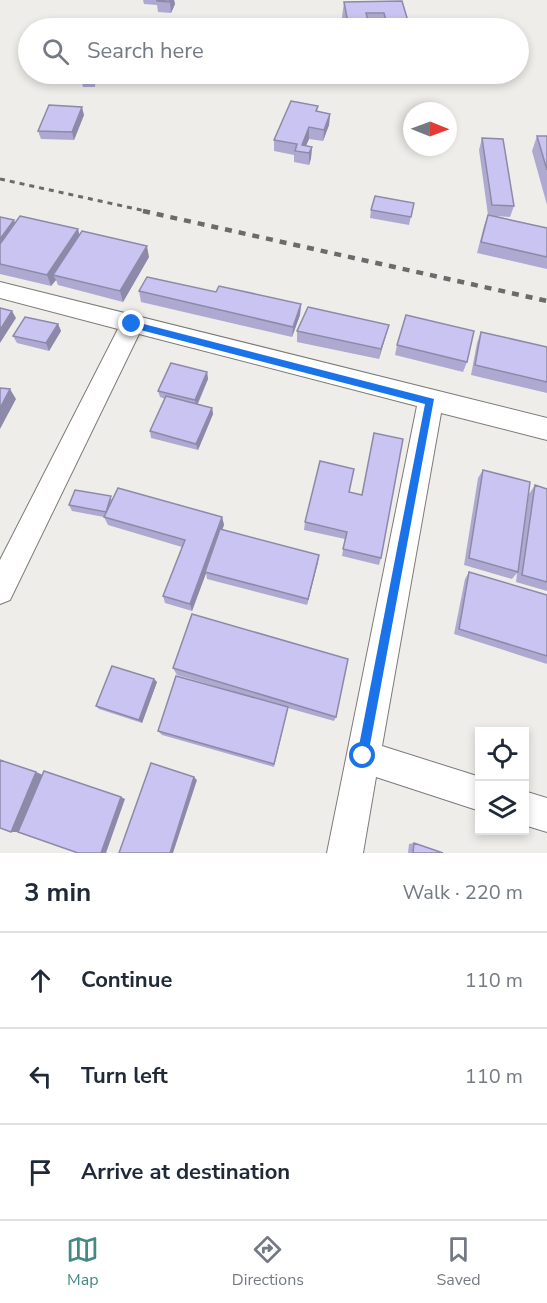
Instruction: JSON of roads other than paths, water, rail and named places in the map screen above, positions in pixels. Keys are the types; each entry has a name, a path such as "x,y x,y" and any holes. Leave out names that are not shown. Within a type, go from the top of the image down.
{"street":[{"path":"0,290 547,429"},
{"path":"0,590 132,324"},
{"path":"345,853 431,401"},
{"path":"363,756 475,792"},
{"path":"529,809 547,815"}],"railway":[{"path":"0,179 150,212"},
{"path":"143,211 547,301"}]}
